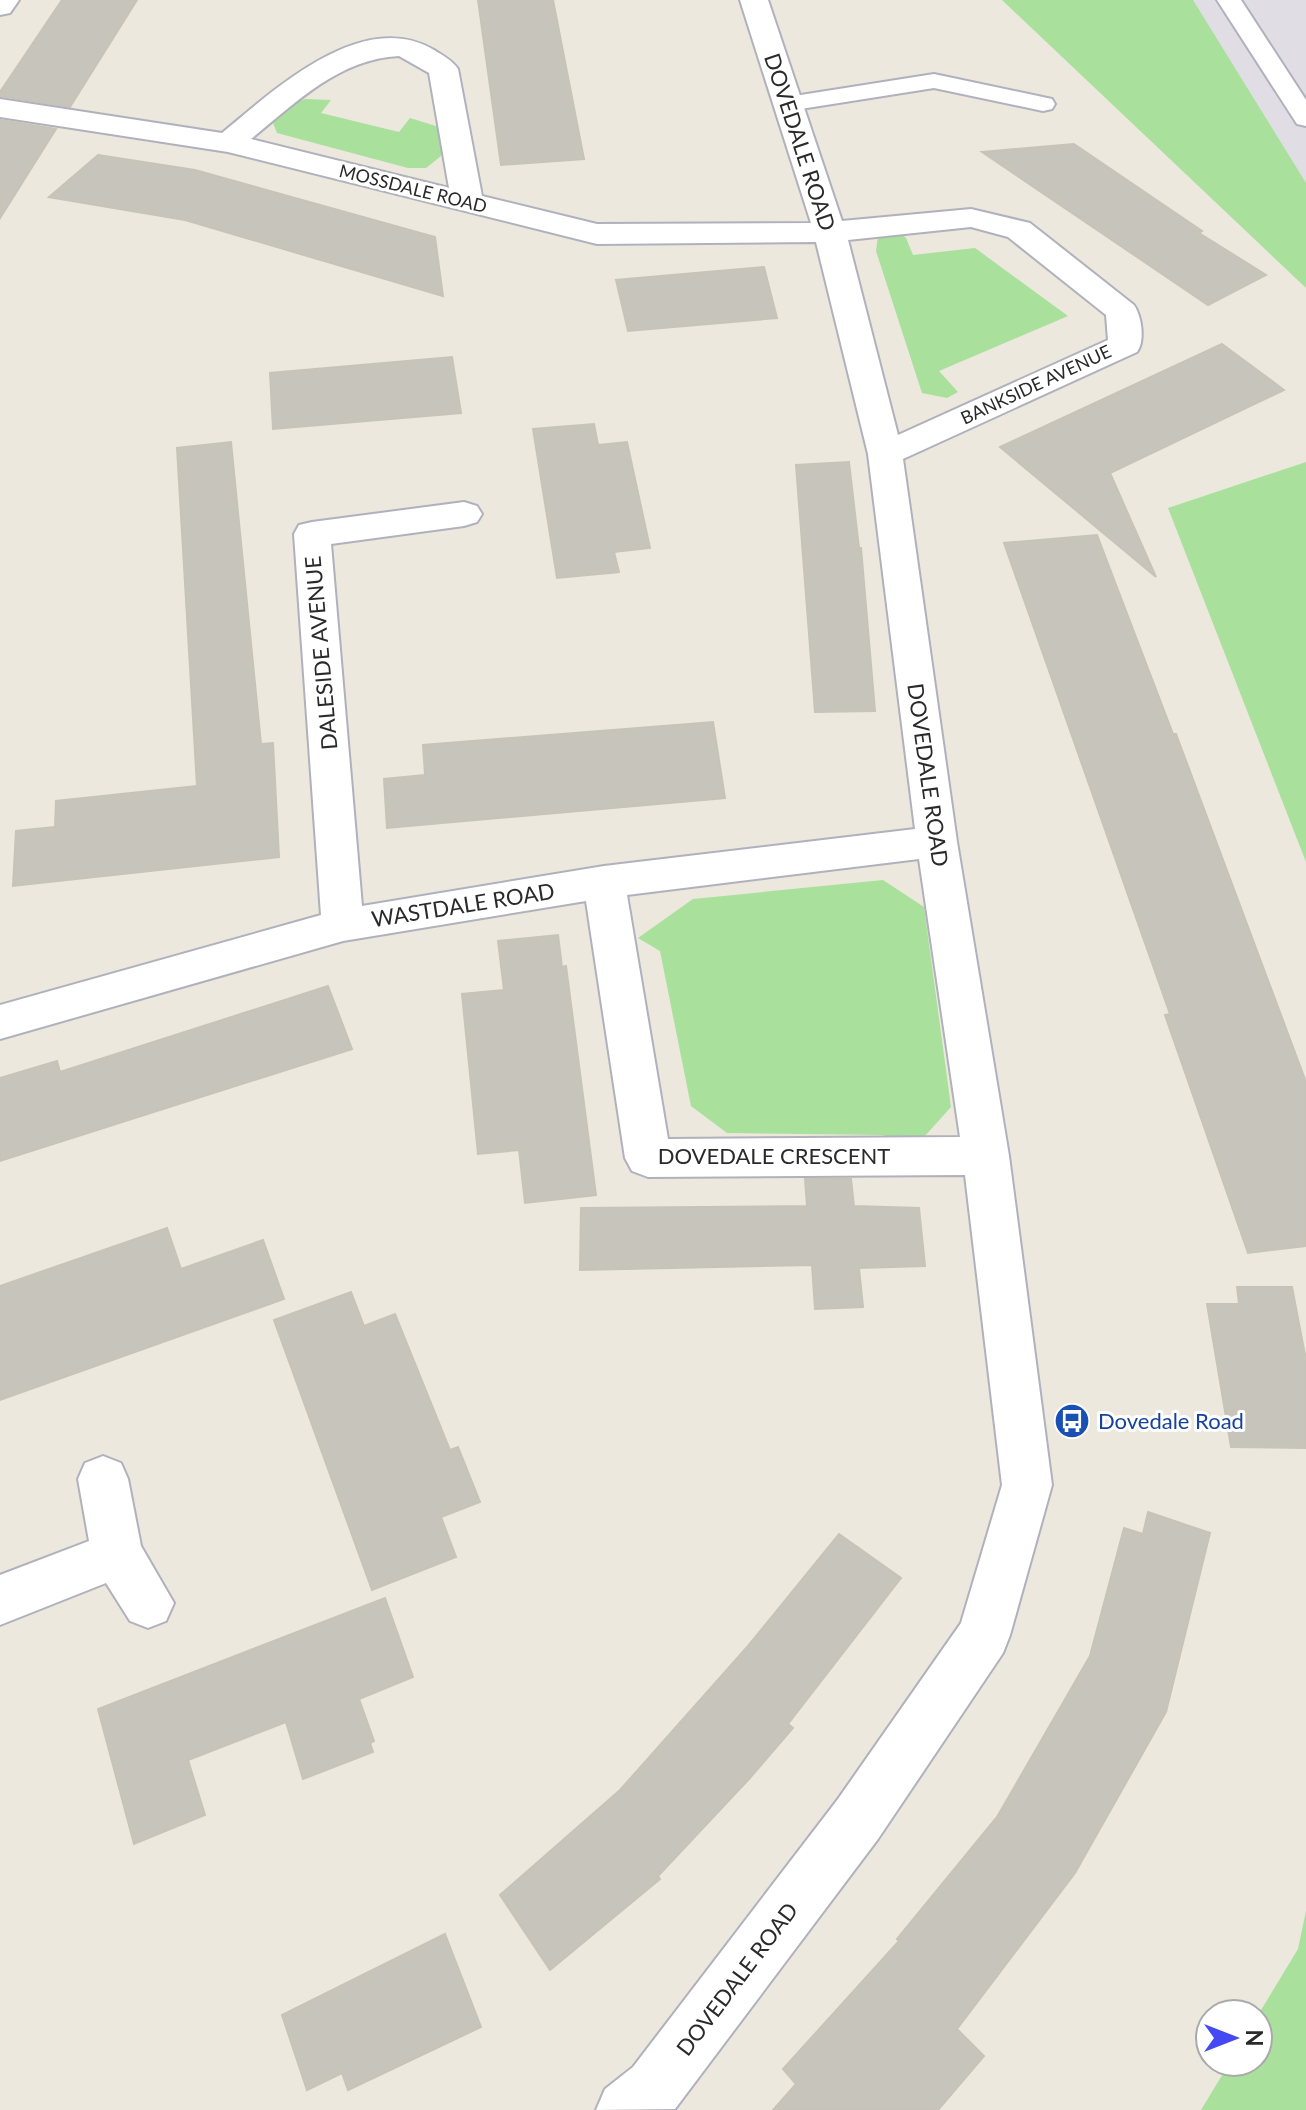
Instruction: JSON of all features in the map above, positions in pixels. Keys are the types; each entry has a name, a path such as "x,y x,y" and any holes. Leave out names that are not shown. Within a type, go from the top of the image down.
{"street":[{"path":"0,7 5,0"},
{"name":"DOVEDALE ROAD","path":"626,2110 654,2088 858,1819 984,1635 1027,1485 986,1156 937,842 885,454 830,232 754,0"},
{"path":"228,143 320,73 356,53 400,47 422,55 443,69 467,201"},
{"name":"MOSSDALE ROAD","path":"0,108 228,143 597,234 830,232"},
{"name":"BANKSIDE AVENUE","path":"830,232 971,218 1019,230 1122,312 1125,345 885,454"},
{"name":"DALESIDE AVENUE","path":"343,925 312,534 464,514"},
{"name":"WASTDALE ROAD","path":"0,1022 343,925 604,882 937,842"},
{"name":"DOVEDALE CRESCENT","path":"604,882 648,1158 986,1156"},
{"path":"103,1479 117,1554 148,1603"},
{"path":"0,1600 117,1554"}],"lane":[{"path":"1229,0 1306,119"},
{"path":"788,104 934,81 1043,104"}],"shaded area":[{"path":"1193,0 1306,0 1306,183 1301,177"}],"green space":[{"path":"1002,0 1193,0 1306,183 1306,288"},
{"path":"305,99 331,100 321,113 399,132 410,118 439,127 444,137 441,156 426,168 408,168 277,133 273,123 283,109"},
{"path":"899,232 906,238 913,255 975,248 1068,316 939,371 958,392 947,398 922,393 876,251 878,236"},
{"path":"1306,462 1306,862 1168,508"},
{"path":"883,880 924,907 951,1107 924,1137 895,1144 884,1135 727,1133 691,1106 660,951 638,938 693,899"},
{"path":"1306,1911 1306,2110 1201,2110 1220,2078 1274,2078 1274,1998 1268,1998 1298,1949"}],"building":[{"path":"62,0 137,0 70,107 0,96 0,92"},
{"path":"478,0 553,0 584,159 501,165"},
{"path":"0,120 56,129 0,218"},
{"path":"1074,144 1202,231 1199,233 1266,275 1208,305 982,152"},
{"path":"98,155 195,170 435,237 443,296 185,220 49,197"},
{"path":"764,267 777,318 628,331 616,280"},
{"path":"1222,344 1284,390 1110,473 1156,577 1000,447"},
{"path":"452,357 461,413 273,429 270,373"},
{"path":"594,424 598,445 627,442 650,548 614,552 619,572 557,578 533,429"},
{"path":"231,442 261,744 273,743 279,857 13,886 16,831 55,827 56,801 197,786 177,448"},
{"path":"849,462 861,548 875,711 815,712 796,465"},
{"path":"1097,535 1173,734 1176,734 1306,1082 1306,1246 1248,1253 1165,1015 1170,1014 1004,543"},
{"path":"713,722 725,798 387,828 384,779 425,775 423,745"},
{"path":"558,935 562,967 566,966 596,1195 525,1203 519,1150 478,1154 462,994 504,990 498,941"},
{"path":"328,986 352,1049 0,1161 0,1078 57,1061 60,1072"},
{"path":"805,1179 851,1179 854,1206 919,1208 925,1266 859,1268 863,1307 815,1309 812,1265 580,1270 581,1208 807,1206"},
{"path":"167,1228 181,1269 263,1240 284,1299 0,1400 0,1286"},
{"path":"1237,1287 1292,1287 1306,1360 1306,1448 1231,1447 1207,1304 1239,1304"},
{"path":"351,1292 364,1326 395,1314 450,1450 458,1447 480,1502 441,1517 456,1557 372,1590 274,1320"},
{"path":"1148,1512 1210,1533 1166,1712 1075,1873 957,2029 984,2056 938,2110 773,2110 796,2084 783,2069 899,1941 897,1939 997,1817 1090,1656 1124,1528 1143,1534"},
{"path":"839,1534 901,1578 788,1724 793,1728 658,1876 660,1879 550,1970 500,1895 620,1790 748,1646"},
{"path":"385,1598 413,1677 359,1699 374,1741 370,1743 373,1752 303,1779 286,1722 188,1760 205,1815 134,1844 98,1709"},
{"path":"445,1934 481,2027 348,2090 342,2073 307,2090 282,2015"}],"place":[{"name":"Dovedale Road","path":"1072,1421"}]}
